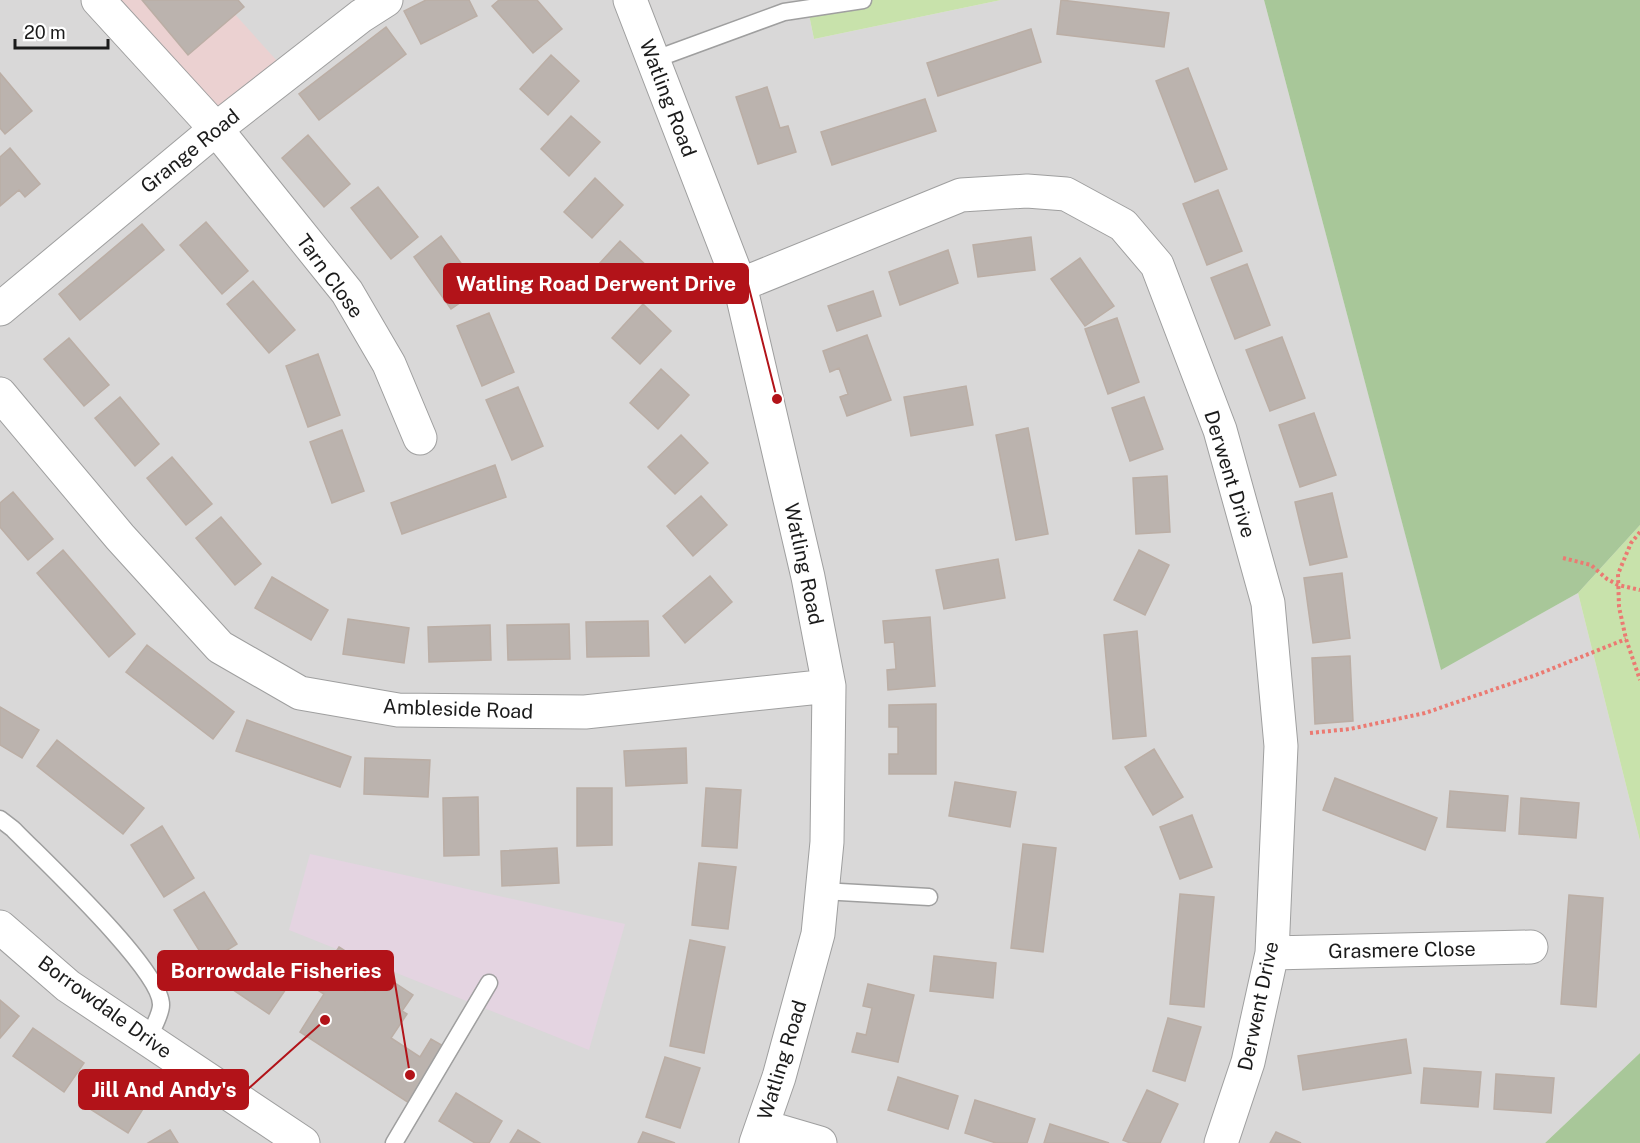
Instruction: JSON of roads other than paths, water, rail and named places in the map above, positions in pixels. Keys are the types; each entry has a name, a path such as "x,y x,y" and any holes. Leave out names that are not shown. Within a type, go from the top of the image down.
{"street":[{"name":"Tarn Close","path":"98,0 216,129 347,292 389,364 420,438"},
{"name":"Grange Road","path":"0,309 216,129 361,16 386,0"},
{"name":"Watling Road","path":"630,0 740,285 808,577 828,686 827,842 818,934 779,1077 759,1135"},
{"name":"Derwent Drive","path":"740,285 961,195 1027,191 1066,194 1123,225 1156,265 1220,430 1268,603 1280,737 1272,953 1248,1062 1221,1143"},
{"name":"Ambleside Road","path":"0,394 120,537 220,647 300,693 398,710 585,712 828,686"},
{"name":"Borrowdale Drive","path":"0,927 68,986 303,1143"},
{"name":"Grasmere Close","path":"1272,953 1531,947"},
{"path":"759,1135 820,1143"}],"lane":[{"path":"653,60 783,6 863,0"},
{"path":"0,819 13,829 107,924 151,977 162,1006 148,1039"},
{"path":"822,891 929,897"},
{"path":"394,1143 489,984"}],"place":[{"name":"Watling Road Derwent Drive","path":"777,399"},
{"name":"Jill And Andy's","path":"325,1020"},
{"name":"Borrowdale Fisheries","path":"410,1075"}]}
